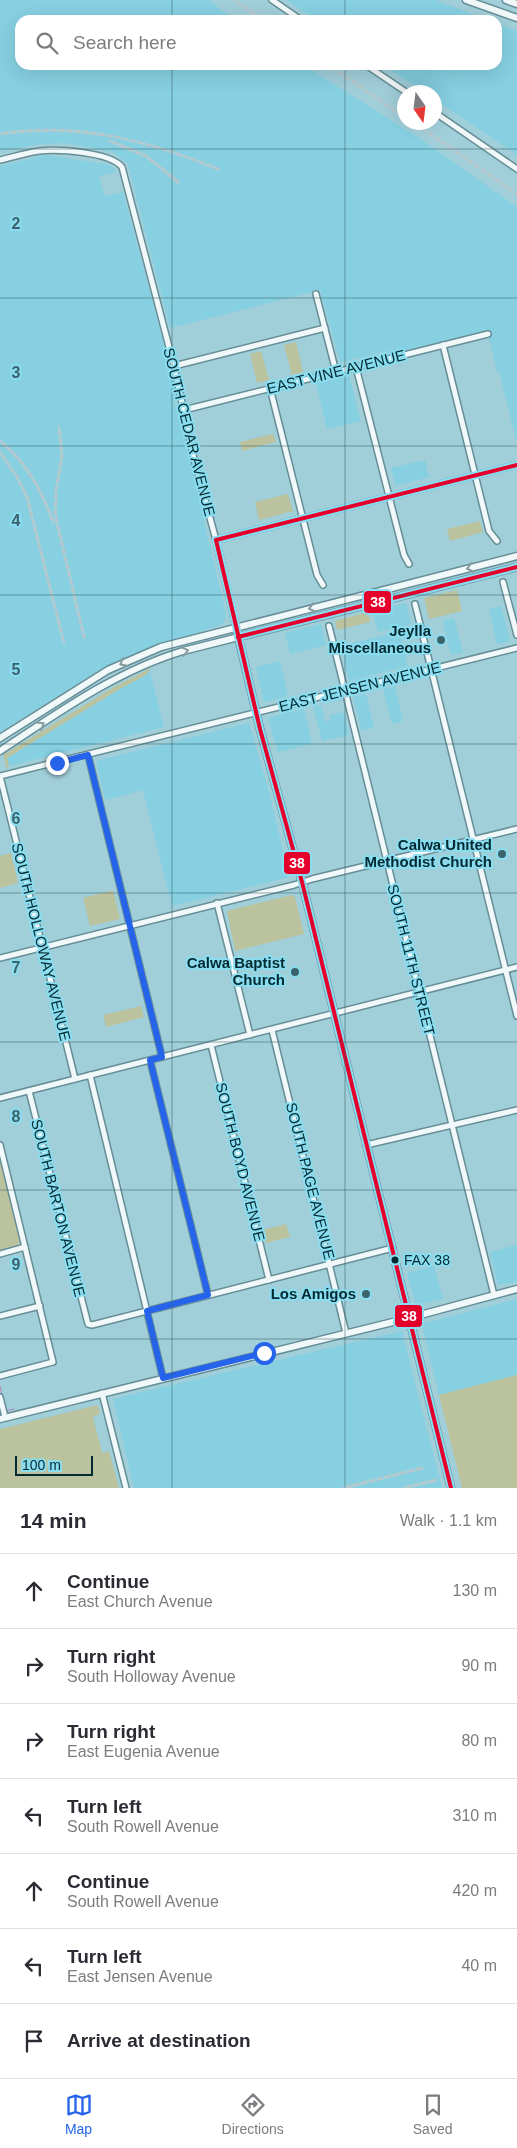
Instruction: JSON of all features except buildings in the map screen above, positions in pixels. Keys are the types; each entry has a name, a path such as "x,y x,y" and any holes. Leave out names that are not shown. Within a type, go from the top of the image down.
{"main road":[{"path":"466,0 517,18"},
{"path":"506,0 517,4"},
{"path":"0,738 100,675 130,659 180,641 517,556"},
{"path":"0,750 134,669 183,651 517,567"},
{"name":"SOUTH CEDAR AVENUE","path":"236,627 335,1014 451,1488"},
{"path":"2,1418 409,1318 517,1289"}],"street":[{"path":"272,0 294,15"},
{"path":"373,70 397,86"},
{"path":"442,117 517,169"},
{"name":"SOUTH CEDAR AVENUE","path":"0,160 39,151 57,151 104,156 120,164 126,179 174,366 194,459 216,540 236,627"},
{"path":"316,294 336,372"},
{"path":"174,366 325,328"},
{"name":"EAST VINE AVENUE","path":"184,410 488,334"},
{"path":"443,345 489,530 497,541"},
{"path":"356,367 404,556 409,564"},
{"path":"270,388 317,576 323,585"},
{"path":"216,540 517,465"},
{"path":"504,582 517,636"},
{"path":"415,604 441,713 475,840 517,1016"},
{"name":"SOUTH 11TH STREET","path":"329,626 494,1294"},
{"name":"EAST JENSEN AVENUE","path":"0,776 517,648"},
{"path":"88,755 162,1057"},
{"name":"SOUTH HOLLOWAY AVENUE","path":"0,776 2,791 75,1079"},
{"path":"0,958 517,829"},
{"path":"217,903 250,1035"},
{"path":"0,1098 517,967"},
{"name":"SOUTH PAGE AVENUE","path":"272,1030 346,1333"},
{"name":"SOUTH BOYD AVENUE","path":"211,1045 269,1280"},
{"path":"150,1060 208,1295"},
{"path":"90,1076 163,1378"},
{"name":"SOUTH BARTON AVENUE","path":"29,1091 88,1324 92,1325 147,1311"},
{"path":"366,1145 517,1110"},
{"path":"0,1145 54,1362 0,1376"},
{"path":"0,1254 25,1247"},
{"path":"147,1311 393,1248"},
{"path":"0,1316 40,1306"},
{"path":"102,1393 126,1488"},
{"path":"0,1397 2,1418"}],"shaded area":[{"path":"0,0 208,0 229,15 15,15 15,70 312,70 397,124 397,130 406,130 422,140 517,207 517,443 487,330 387,355 386,351 342,362 340,361 320,290 170,328 128,164 113,152 66,143 40,144 0,151"},
{"path":"287,0 435,0 476,15 309,15"},
{"path":"502,25 517,31 517,155 442,105 442,85 413,85 391,70 502,70"},
{"path":"45,155 105,164 111,166 116,172 99,176 105,196 123,192 170,367 176,392 173,398 179,413 226,615 224,622 220,625 133,654 96,672 0,732 0,166"},
{"path":"349,375 361,421 327,429 316,383"},
{"path":"425,460 429,477 396,486 391,468"},
{"path":"406,603 411,624 378,632 372,611"},
{"path":"501,606 510,641 497,644 489,609"},
{"path":"454,618 463,652 451,655 443,621"},
{"path":"321,624 326,645 290,654 285,633"},
{"path":"400,631 408,666 349,681 341,646"},
{"path":"280,661 288,696 264,702 256,667"},
{"path":"150,671 164,727 9,766 7,758"},
{"path":"395,686 403,721 392,724 383,689"},
{"path":"366,694 374,728 362,731 353,697"},
{"path":"321,705 325,722 331,720 330,715 344,712 349,735 322,741 313,707"},
{"path":"304,709 312,744 278,752 268,718"},
{"path":"249,723 269,792 289,877 172,906 143,790 105,800 96,761"},
{"path":"517,1245 517,1282 498,1285 490,1252"},
{"path":"434,1266 443,1299 416,1305 407,1273"},
{"path":"517,1299 517,1375 439,1395 422,1324"},
{"path":"402,1331 442,1488 134,1488 113,1399"}],"green space":[{"path":"296,342 303,372 292,375 284,345"},
{"path":"261,351 269,380 257,383 250,354"},
{"path":"273,434 276,442 242,451 240,442"},
{"path":"288,494 293,511 259,520 255,502"},
{"path":"480,521 483,532 450,541 447,529"},
{"path":"457,590 462,611 429,619 424,598"},
{"path":"368,612 370,622 337,630 335,621"},
{"path":"151,668 146,675 116,691 7,758 9,766 7,769 3,755 114,687"},
{"path":"11,853 18,883 0,888 0,856"},
{"path":"113,890 120,919 90,926 83,898"},
{"path":"292,895 295,897 304,934 235,951 227,911"},
{"path":"141,1006 144,1017 106,1027 103,1015"},
{"path":"0,1158 20,1240 18,1245 0,1250"},
{"path":"286,1224 290,1237 266,1243 263,1230"},
{"path":"517,1375 517,1488 462,1488 439,1395"},
{"path":"98,1405 100,1414 93,1417 102,1453 109,1451 119,1488 0,1488 0,1429"}],"waterway":[{"path":"0,1386 5,1408"},
{"path":"5,1411 14,1409"}],"railway":[{"path":"234,0 256,15"},
{"path":"336,70 397,112"},
{"path":"0,134 57,130 111,136 165,150 218,169"},
{"path":"425,130 517,194"},
{"path":"110,141 146,156 178,182"},
{"path":"59,427 62,456 56,491 55,514 84,637"},
{"path":"0,441 10,449 32,477 53,522"},
{"path":"0,452 17,477 27,497 64,643"},
{"path":"343,1488 422,1468"},
{"path":"403,1488 436,1480"}],"transit line":[{"name":"38","path":"451,1488 302,882 260,729 216,540 517,465"},
{"name":"38","path":"238,637 517,567"}],"place":[{"name":"Jeylla Miscellaneous","path":"441,640"},
{"name":"Calwa United Methodist Church","path":"502,854"},
{"name":"Calwa Baptist Church","path":"295,972"},
{"name":"FAX 38","path":"395,1260"},
{"name":"Los Amigos","path":"366,1294"}],"route":[{"path":"57,763 88,755 162,1057 150,1060 208,1295 147,1311 163,1378 264,1353"}]}
